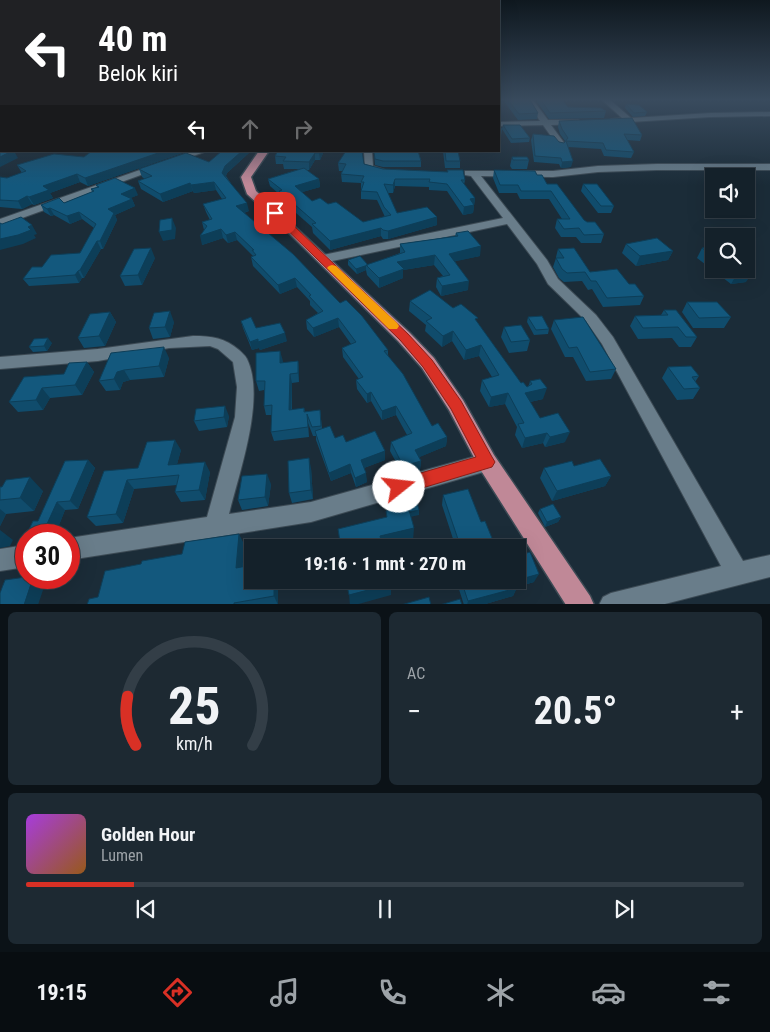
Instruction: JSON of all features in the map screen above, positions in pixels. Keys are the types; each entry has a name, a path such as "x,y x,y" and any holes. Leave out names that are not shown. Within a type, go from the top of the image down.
{"highway":[{"path":"263,152 250,168 246,177 251,192 404,337 428,363 456,405 487,462 581,604"}],"street":[{"path":"550,128 561,144"},
{"path":"0,223 200,152"},
{"path":"368,152 368,168 374,171 392,172"},
{"path":"456,172 553,174 598,168 770,167"},
{"path":"474,173 554,281 591,318 608,341 738,574"},
{"path":"0,212 24,215"},
{"path":"323,259 510,220"},
{"path":"0,364 98,355 169,343 193,341 223,345 240,360 245,387 244,417 215,527"},
{"path":"80,547 311,512 487,462"},
{"path":"0,560 15,558"},
{"path":"611,604 770,566"}],"building":[{"path":"505,128 522,128 530,138 512,139"},
{"path":"638,128 642,135 624,134 634,152 606,150 603,143 566,141 573,161 562,162 561,158 535,156 533,134 554,136 559,142 564,143 568,138 562,129"},
{"path":"0,152 10,152 0,157"},
{"path":"91,152 161,152 85,178 77,174 43,186 49,190 27,196 18,201 0,200 0,177 7,178 26,171 17,165 54,154 84,157"},
{"path":"221,152 241,152 225,166 222,173 247,203 236,206 293,254 340,303 346,300 362,316 388,350 384,351 403,374 432,426 438,423 447,437 415,450 421,461 403,466 391,442 412,433 396,406 382,411 371,392 367,394 356,380 363,377 342,348 356,342 338,318 313,328 306,320 323,311 295,278 278,285 251,257 256,255 252,250 254,250 235,232 226,235 221,229 200,236 207,226 202,222 212,219 203,204 226,198 214,182 191,185 190,183 160,194 138,181 152,176 139,169 186,153 209,162"},
{"path":"277,152 320,152 315,153 309,162 283,161 286,157 275,156"},
{"path":"345,152 362,152 364,164 383,169 448,172 447,170 463,170 465,180 461,180 475,198 470,199 474,205 464,207 447,184 429,182 430,179 395,179 393,185 384,184 397,213 427,207 437,217 388,231 381,228 330,241 312,224 316,223 268,179 304,168 319,179 295,186 312,201 320,198 328,204 336,202 363,222 391,215 384,207 377,192 361,191 364,182 361,182 364,176 341,174 346,164 338,163"},
{"path":"374,152 418,152 421,161 383,161 375,159"},
{"path":"445,152 458,152 460,161 446,161"},
{"path":"512,157 527,157 529,160 513,160"},
{"path":"494,170 535,171 537,175 542,175 547,184 557,184 584,220 595,222 604,234 584,235 579,228 564,229 557,219 570,219 551,191 521,191 518,185 500,185"},
{"path":"115,178 135,188 121,194 132,199 108,209 114,213 100,241 97,241 80,270 75,275 23,279 32,267 42,267 51,255 80,253 96,224 79,212 67,216 41,205 59,198 64,203 94,191 91,189 99,187 96,185"},
{"path":"583,184 597,184 614,206 601,206"},
{"path":"21,217 32,225 28,227 31,230 0,239 0,223 2,224"},
{"path":"172,218 172,230 159,232 160,220"},
{"path":"468,231 481,246 449,254 469,281 442,286 437,278 450,275 435,255 397,262 404,269 379,278 366,265 405,252 400,244 458,236 456,233"},
{"path":"657,238 673,251 640,256 626,244"},
{"path":"151,248 138,275 120,276 134,249"},
{"path":"574,248 590,272 617,269 629,284 635,284 644,296 607,298 596,281 591,281 585,272 567,273 562,269 556,258 564,258 558,249"},
{"path":"360,256 368,265 356,269 348,260"},
{"path":"430,290 453,308 461,304 478,318 475,319 521,383 523,382 527,387 532,384 530,381 540,379 547,388 525,393 540,418 558,413 570,432 550,437 547,433 525,438 518,424 524,423 508,393 491,397 482,380 499,375 481,345 466,350 453,331 443,336 426,321 432,318 410,301"},
{"path":"687,302 717,302 731,317 699,318"},
{"path":"664,310 676,310 697,337 686,337 678,327 643,328 635,316 668,315"},
{"path":"170,311 165,327 149,328 154,313"},
{"path":"110,312 99,336 78,338 90,314"},
{"path":"542,316 549,329 536,330 528,317"},
{"path":"251,317 256,328 280,323 285,333 258,342 258,339 250,342 241,321"},
{"path":"583,317 616,369 590,372 577,347 569,348 554,320"},
{"path":"521,325 530,340 511,342 504,327"},
{"path":"48,338 44,346 29,347 34,339"},
{"path":"164,347 159,366 124,370 117,372 114,379 99,381 111,353"},
{"path":"280,351 280,363 298,361 298,373 290,374 289,410 304,408 304,412 320,410 321,426 312,427 307,414 308,427 271,432 272,405 264,406 265,381 256,381 256,353"},
{"path":"87,362 75,385 42,388 36,400 9,402 24,377 64,374 69,363"},
{"path":"691,366 699,376 692,377 700,388 684,389 668,367"},
{"path":"225,406 224,417 194,421 196,409"},
{"path":"330,426 335,438 343,435 346,442 375,431 385,451 361,460 366,473 355,478 350,464 329,473 315,431"},
{"path":"175,440 168,465 205,462 199,490 175,492 179,475 127,480 116,514 87,517 104,471 138,468 147,442"},
{"path":"309,458 311,490 289,493 288,461"},
{"path":"600,459 611,476 557,491 544,468 572,461 574,466"},
{"path":"88,460 70,501 57,502 47,524 32,524 33,521 38,521 65,461"},
{"path":"267,474 265,497 238,500 242,476"},
{"path":"30,477 20,498 0,500 0,487 2,487 6,480"},
{"path":"468,489 481,522 485,521 492,539 458,539 443,495"},
{"path":"416,498 419,510 409,512 408,506 399,508 398,502"},
{"path":"553,504 561,517 547,522 540,509"},
{"path":"408,506 414,528 380,536 381,539 340,539 338,529 387,517 386,511"},
{"path":"239,534 236,568 244,566 244,589 274,589 274,596 234,604 87,604 89,599 98,597 105,571 141,564 142,561 182,554 185,542"},
{"path":"530,552 539,574 526,578 526,553"},
{"path":"15,579 15,589 29,589 24,604 0,604 0,593 5,580"},
{"path":"348,589 372,589 349,595"},
{"path":"464,589 513,589 468,601"},
{"path":"429,597 431,604 404,604"},
{"path":"460,599 462,604 443,604"}],"slow traffic":[{"path":"332,268 393,326"}],"route":[{"path":"275,213 404,337 428,363 456,405 487,462 399,487"}]}
